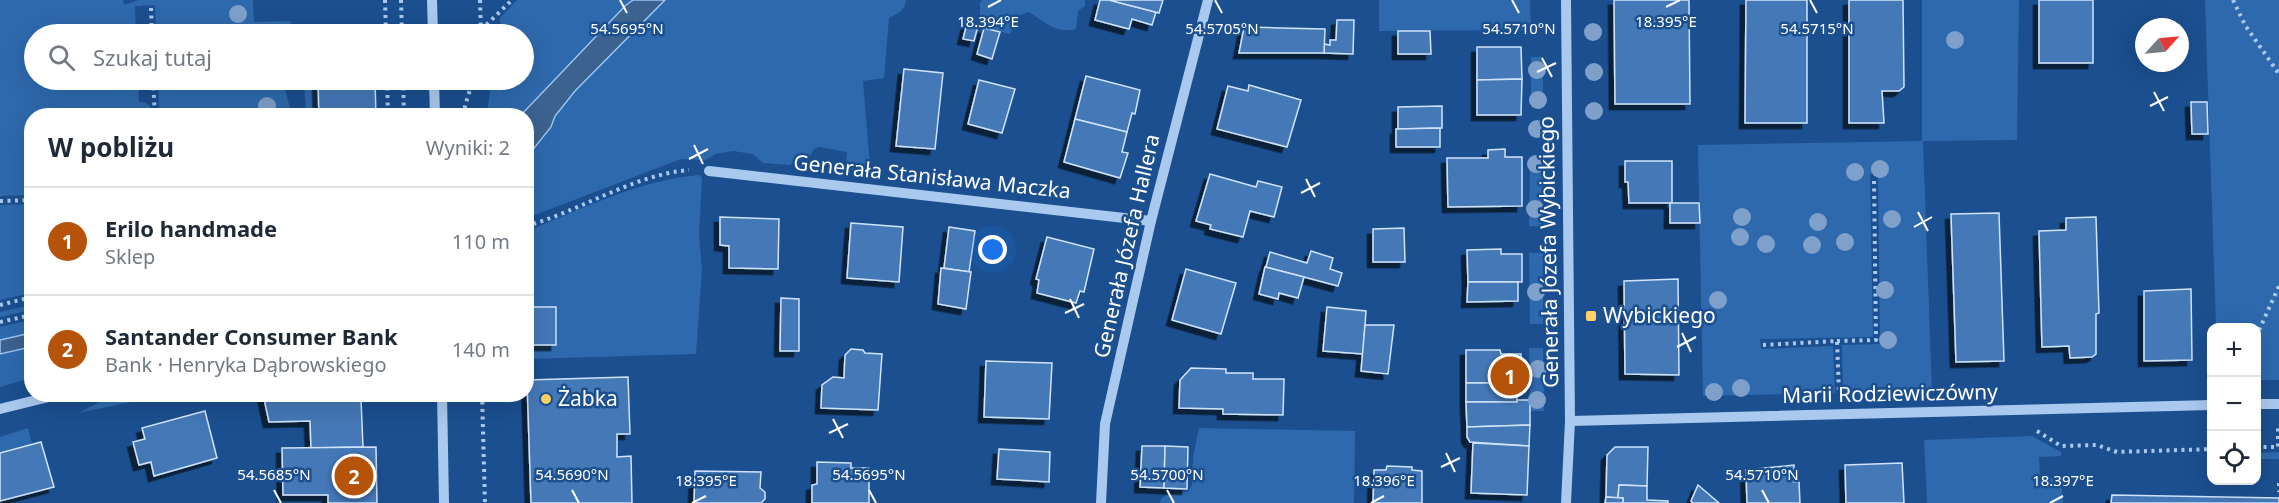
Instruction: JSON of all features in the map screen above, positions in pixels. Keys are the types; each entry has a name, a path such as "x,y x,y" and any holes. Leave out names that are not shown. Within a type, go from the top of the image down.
{"street":[{"path":"432,0 433,24"},
{"name":"Generała Józefa Hallera","path":"1101,503 1105,424 1151,221 1208,0"},
{"name":"Generała Józefa Wybickiego","path":"1566,0 1570,421 1566,503"},
{"path":"434,90 435,108"},
{"name":"Generała Stanisława Maczka","path":"709,171 1151,221"},
{"path":"0,409 28,402"},
{"path":"441,402 444,503"},
{"path":"2261,404 2279,404"},
{"name":"Marii Rodziewiczówny","path":"1570,421 2207,405"}],"path":[{"path":"385,0 386,24"},
{"path":"401,0 402,24"},
{"path":"480,0 481,24"},
{"path":"489,24 512,0"},
{"path":"2233,0 2245,25 2279,74"},
{"path":"151,8 152,24"},
{"path":"154,90 155,108"},
{"path":"387,90 388,108"},
{"path":"403,90 404,108"},
{"path":"465,108 470,90"},
{"path":"534,224 668,172 709,171"},
{"path":"1763,345 1876,340 1874,177"},
{"path":"0,201 24,200"},
{"path":"2261,326 2279,286"},
{"path":"0,304 24,299"},
{"path":"0,322 24,317"},
{"path":"1837,341 1840,398"},
{"path":"482,402 485,503"},
{"path":"2032,410 2032,428 2061,446 2097,445 2117,452 2207,449"},
{"path":"2261,447 2278,447 2279,426"},
{"path":"2279,483 2279,492"}],"shaded area":[{"path":"0,0 123,0 124,5 139,0 253,0 254,22 291,21 291,24 156,24 155,5 135,6 136,24 24,24 24,90 138,90 139,102 144,102 150,108 24,108 24,195 0,196"},
{"path":"517,0 633,0 528,108 488,108 490,90 534,90 534,24 500,24 500,18"},
{"path":"633,0 665,0 575,91 534,148 534,108 528,108"},
{"path":"665,0 906,0 903,9 889,18 884,78 863,81 870,167 860,171 846,164 847,152 819,147 815,148 809,157 789,165 763,163 753,154 733,151 716,154 706,160 681,159 534,215 534,148 575,91"},
{"path":"982,0 1085,0 1085,6 1078,11 1076,29 1062,30 1029,12 1018,16 1010,34 984,28 980,18"},
{"path":"1379,0 1530,0 1531,30 1379,31"},
{"path":"1922,0 2019,0 2017,140 1923,141 1932,391 1843,393 1842,345 1880,344 1878,175 1870,174 1873,337 1760,339 1761,349 1833,346 1835,393 1703,396 1698,145 1922,141"},
{"path":"2205,0 2279,0 2279,380 2261,380 2261,323 2216,323"},
{"path":"1531,57 1543,57 1543,107 1531,107"},
{"path":"158,90 285,90 290,108 159,108"},
{"path":"305,90 318,90 319,108 306,108"},
{"path":"1530,157 1542,157 1542,227 1529,226"},
{"path":"699,175 702,178 699,234 702,270 696,354 534,359 534,345 556,345 556,308 534,307 534,228 633,189"},
{"path":"24,204 24,295 0,300 0,205"},
{"path":"1529,253 1543,253 1543,324 1530,324"},
{"path":"24,307 24,312 0,317 0,312"},
{"path":"24,322 24,335 0,340 0,327"},
{"path":"24,335 24,349 0,354 0,340"},
{"path":"1529,348 1543,348 1544,411 1530,411"},
{"path":"24,349 24,380 0,387 0,354"},
{"path":"100,402 131,402 78,413"},
{"path":"28,428 32,444 0,453 0,437"},
{"path":"1199,428 1355,431 1354,503 1160,503 1161,499 1167,495 1188,492 1192,485 1193,457"},
{"path":"2032,436 2061,452 2061,456 2039,457 2040,478 2061,478 2063,503 1927,503 1924,440"},
{"path":"2279,452 2279,459 2261,459 2261,453"}],"building":[{"path":"1100,0 1109,0 1156,12 1152,25 1132,19 1129,29 1095,20"},
{"path":"1109,0 1163,0 1159,13"},
{"path":"1614,0 1689,0 1690,104 1615,104"},
{"path":"1746,0 1807,0 1807,123 1745,123"},
{"path":"1849,0 1903,0 1904,87 1899,91 1882,91 1884,123 1849,123"},
{"path":"2039,0 2093,0 2093,63 2039,63"},
{"path":"1337,20 1354,20 1353,54 1324,53 1324,44 1330,45 1330,40 1336,40"},
{"path":"967,23 978,26 974,41 963,39"},
{"path":"1244,27 1325,29 1324,53 1239,53"},
{"path":"984,28 1000,32 992,59 977,54"},
{"path":"1398,31 1430,31 1431,54 1398,54"},
{"path":"1477,47 1521,47 1522,79 1477,80"},
{"path":"904,69 943,73 935,149 896,146"},
{"path":"1086,76 1140,90 1135,114 1132,113 1127,132 1075,119"},
{"path":"1522,79 1521,115 1477,115 1477,80"},
{"path":"979,80 1015,89 1002,133 968,124"},
{"path":"1249,85 1301,100 1287,147 1217,129 1228,86 1248,91"},
{"path":"318,90 375,90 376,108 319,108"},
{"path":"2191,102 2207,102 2208,134 2192,134"},
{"path":"1442,106 1442,128 1398,129 1398,107"},
{"path":"1075,119 1127,132 1122,152 1128,153 1120,178 1064,162"},
{"path":"1440,128 1440,147 1396,147 1396,129"},
{"path":"1505,149 1505,157 1522,157 1522,206 1448,207 1447,158 1488,158 1488,150"},
{"path":"1625,161 1672,161 1672,203 1629,203 1628,182 1625,182"},
{"path":"1210,174 1256,187 1258,181 1282,187 1274,217 1250,211 1243,237 1210,229 1211,225 1196,221"},
{"path":"1670,203 1699,203 1700,223 1670,223"},
{"path":"1999,213 2004,361 1956,362 1951,214"},
{"path":"720,217 779,219 778,269 729,268 729,246 720,245"},
{"path":"2096,217 2099,313 2096,314 2096,354 2092,357 2070,358 2069,346 2042,347 2039,231 2066,230 2066,218"},
{"path":"851,223 903,227 899,282 847,278"},
{"path":"949,227 975,231 969,272 944,268"},
{"path":"1404,228 1405,262 1373,262 1373,229"},
{"path":"1047,237 1094,249 1084,292 1080,291 1076,303 1037,293 1039,280 1036,279"},
{"path":"1501,249 1501,254 1522,254 1522,282 1468,282 1467,250"},
{"path":"1311,251 1333,258 1330,269 1342,273 1338,286 1266,267 1270,252 1307,263"},
{"path":"1265,267 1304,277 1298,298 1279,293 1278,299 1259,294"},
{"path":"941,268 971,272 966,309 938,304"},
{"path":"1186,269 1236,283 1221,334 1172,320"},
{"path":"1678,279 1679,375 1625,374 1624,281"},
{"path":"1468,282 1518,282 1518,301 1467,302"},
{"path":"2191,289 2192,360 2144,361 2144,291"},
{"path":"781,298 799,299 799,351 780,351"},
{"path":"534,307 556,307 556,345 534,345"},
{"path":"1327,307 1366,311 1363,354 1323,351"},
{"path":"1365,325 1394,325 1388,374 1361,371"},
{"path":"851,349 882,354 878,410 821,408 822,385 833,377 844,378 845,355"},
{"path":"1466,350 1500,350 1501,354 1521,354 1522,383 1466,383"},
{"path":"986,361 1052,363 1049,419 984,417"},
{"path":"1191,368 1226,369 1226,373 1253,373 1253,379 1284,379 1283,415 1223,414 1223,409 1179,408 1180,380"},
{"path":"628,377 630,434 617,434 617,457 631,456 632,503 531,503 528,402 534,402 534,380"},
{"path":"1466,383 1517,383 1517,402 1466,402"},
{"path":"1517,400 1530,400 1530,425 1467,427 1466,402 1517,402"},
{"path":"265,402 361,402 363,447 311,448 310,421 269,422"},
{"path":"205,411 217,458 154,476 151,462 139,465 133,442 145,439 142,428"},
{"path":"1530,425 1529,446 1470,442 1467,437 1467,427"},
{"path":"41,442 54,487 0,501 0,453"},
{"path":"1473,443 1529,446 1527,495 1471,493"},
{"path":"1142,446 1165,446 1164,488 1140,487"},
{"path":"1165,446 1188,447 1187,489 1164,488"},
{"path":"376,447 377,503 328,503 328,495 283,495 282,448"},
{"path":"1615,447 1648,447 1647,486 1619,485 1618,498 1606,497 1607,455"},
{"path":"999,449 1050,452 1049,482 997,479"},
{"path":"817,462 851,463 851,468 869,468 869,503 812,503 812,485 817,484"},
{"path":"1902,463 1904,503 1846,503 1845,465"},
{"path":"1794,465 1794,482 1799,482 1800,503 1747,503 1746,470"},
{"path":"1387,466 1412,467 1412,470 1422,471 1422,503 1373,503 1374,470 1386,470"},
{"path":"695,471 761,472 760,488 765,492 765,499 761,503 694,503"},
{"path":"1619,485 1647,486 1647,500 1668,501 1668,503 1623,503 1623,498 1618,498"},
{"path":"1698,485 1719,503 1693,503 1691,501"},
{"path":"2112,495 2279,498 2279,503 2111,503"},
{"path":"1606,497 1623,498 1623,503 1605,503"}],"place":[{"name":"Wybickiego","path":"1591,316"},
{"name":"Erilo handmade","path":"1510,376"},
{"name":"Żabka","path":"546,399"},
{"name":"Santander Consumer Bank","path":"354,476"}]}
